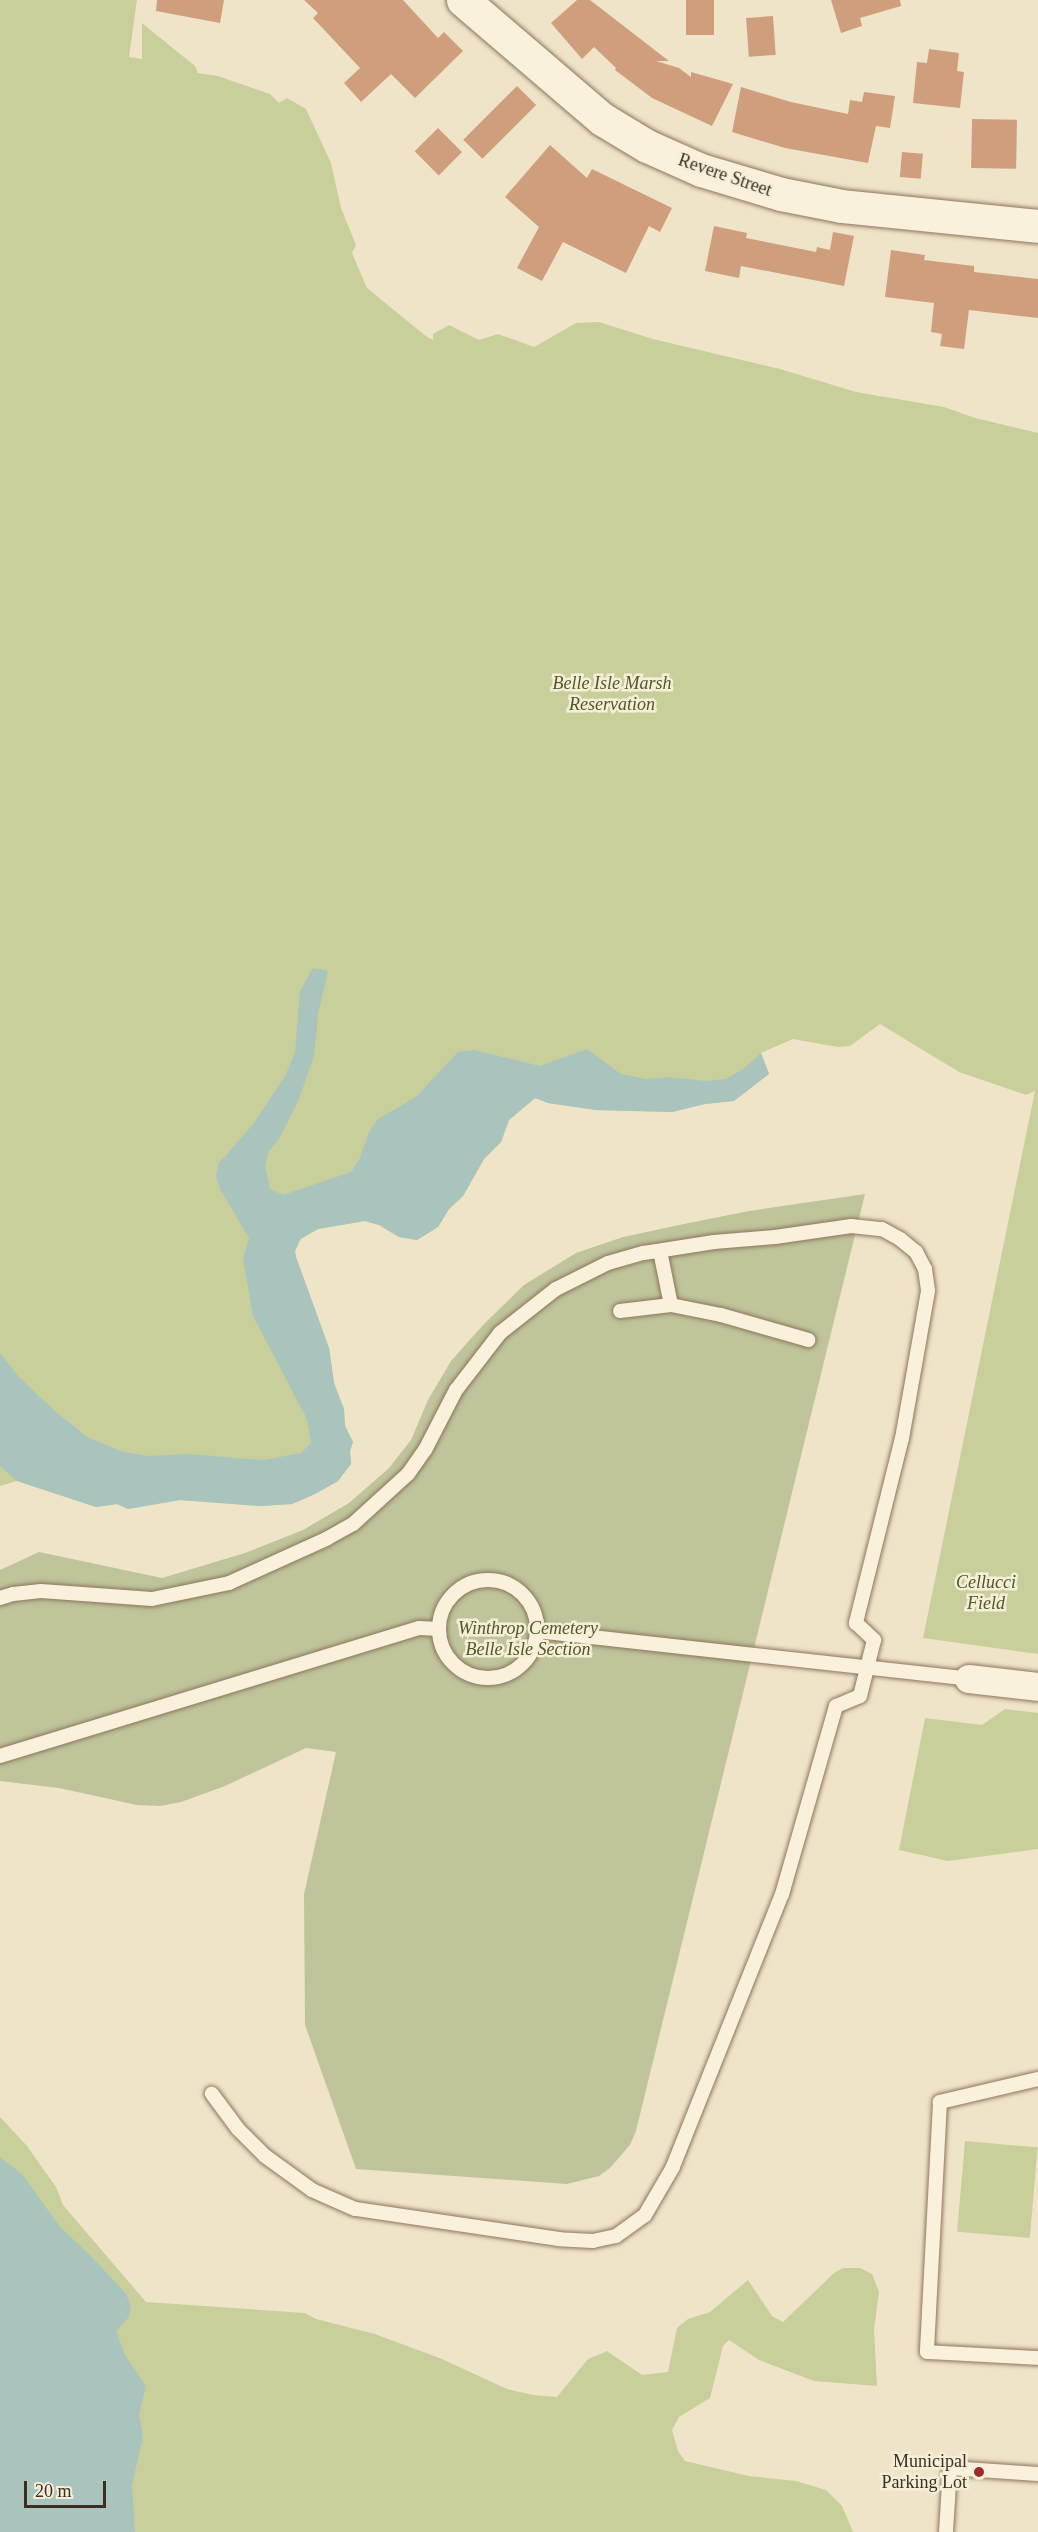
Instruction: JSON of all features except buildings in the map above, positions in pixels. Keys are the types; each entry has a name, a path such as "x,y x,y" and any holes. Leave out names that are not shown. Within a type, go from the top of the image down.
{"main road":[{"name":"Revere Street","path":"463,0 602,119 647,146 701,170 781,194 830,204 1038,226"}],"street":[{"path":"969,1679 1038,1687"}],"lane":[{"path":"0,1598 41,1591 152,1599 229,1583 326,1539 353,1524 408,1474 426,1450 456,1390 480,1357 517,1318 578,1276 608,1263 660,1251 851,1226 882,1229 900,1239 916,1252 925,1269 928,1291 902,1438 856,1623 874,1640 860,1696 836,1707 786,1884 673,2167 645,2215 627,2231 606,2240 580,2241 355,2209 312,2190 265,2156 238,2129 212,2094"},
{"path":"660,1251 671,1305"},
{"path":"620,1311 671,1305 721,1315 808,1340"},
{"path":"489,1579 505,1582 529,1601 536,1616 537,1631 534,1646 521,1665 502,1676 486,1678 472,1676 458,1668 448,1658 441,1644 439,1629 441,1613 448,1599 459,1588 474,1581 489,1579"},
{"path":"0,1755 420,1628 439,1629"},
{"path":"537,1631 969,1679"},
{"path":"1038,2079 940,2102 927,2352 1038,2358"},
{"path":"946,2532 950,2468 1038,2474"}],"green space":[{"name":"Belle Isle Marsh Reservation","path":"0,0 137,0 129,57 142,59 142,23 195,66 198,73 218,76 270,94 279,103 287,98 306,109 331,163 341,208 356,245 352,253 367,288 433,340 433,334 449,325 479,340 498,334 534,347 576,323 599,322 653,339 780,369 856,392 944,407 975,418 1038,433 1038,1654 923,1638 1035,1091 1026,1095 959,1072 880,1024 850,1046 838,1047 793,1039 761,1053 769,1074 734,1101 705,1104 672,1112 596,1110 548,1103 535,1098 509,1120 501,1142 484,1159 463,1196 449,1209 438,1227 417,1240 399,1237 379,1225 365,1221 318,1229 301,1239 295,1251 296,1257 329,1348 334,1383 344,1409 345,1426 353,1442 350,1451 351,1464 338,1481 315,1494 292,1504 261,1506 180,1500 128,1509 117,1504 96,1507 17,1481 0,1486"},
{"name":"Winthrop Cemetery Belle Isle Section","path":"865,1194 636,2131 630,2145 610,2168 599,2176 567,2184 356,2169 305,2025 304,1894 336,1752 306,1748 225,1786 181,1802 160,1806 137,1805 59,1788 0,1781 0,1570 39,1552 162,1578 245,1553 303,1530 349,1503 389,1468 411,1440 428,1400 451,1361 484,1324 524,1285 576,1253 623,1237 684,1224 749,1211"},
{"path":"1005,1709 1038,1713 1038,1849 948,1861 899,1850 925,1718 982,1725"},
{"path":"0,2117 27,2146 56,2187 63,2205 146,2302 305,2313 316,2319 375,2334 442,2359 507,2389 533,2395 557,2397 588,2359 607,2351 642,2375 668,2372 677,2328 688,2319 710,2312 748,2280 772,2316 783,2322 834,2273 843,2268 860,2268 872,2274 879,2292 874,2329 877,2386 814,2381 759,2360 729,2340 723,2346 710,2398 679,2417 672,2430 678,2451 685,2461 749,2476 796,2481 826,2490 842,2506 853,2532 0,2532"},
{"path":"965,2141 1038,2147 1030,2238 957,2232"}],"water":[{"path":"313,968 328,971 318,1014 314,1056 299,1099 279,1139 269,1151 265,1165 270,1189 283,1195 351,1172 359,1160 369,1132 378,1119 416,1097 458,1052 474,1050 540,1066 587,1049 621,1074 646,1079 669,1077 706,1081 726,1079 743,1069 761,1053 769,1074 734,1101 705,1104 672,1112 596,1110 548,1103 535,1098 509,1120 501,1142 484,1159 463,1196 449,1209 438,1227 417,1240 399,1237 379,1225 365,1221 318,1229 300,1239 295,1251 296,1257 329,1348 334,1383 344,1409 345,1426 353,1442 350,1451 351,1464 338,1481 315,1494 292,1504 261,1506 180,1500 128,1509 117,1504 96,1507 17,1481 0,1466 0,1353 18,1376 56,1412 87,1437 123,1452 149,1456 189,1454 263,1460 301,1453 311,1443 307,1419 253,1316 243,1259 249,1238 220,1189 216,1176 219,1163 254,1123 285,1076 295,1053 300,991"},
{"path":"0,2157 22,2174 60,2227 126,2294 131,2306 129,2317 116,2331 125,2355 146,2386 139,2415 143,2437 132,2485 135,2532 0,2532"}],"place":[{"name":"Municipal Parking Lot","path":"979,2472"}],"park label":[{"name":"Cellucci Field","path":"986,1593"}]}
